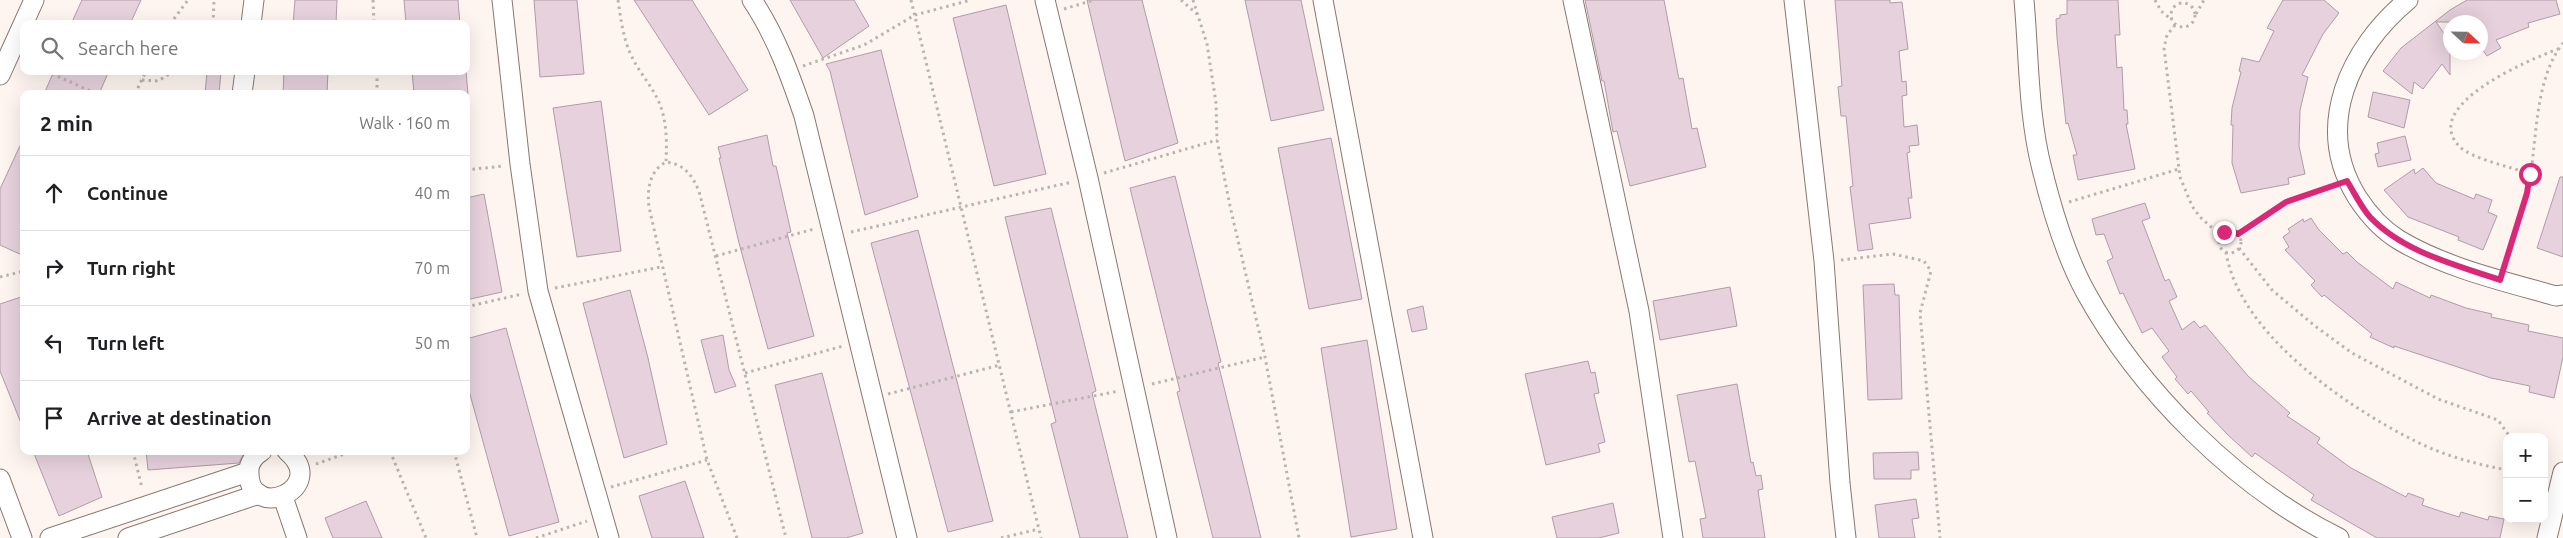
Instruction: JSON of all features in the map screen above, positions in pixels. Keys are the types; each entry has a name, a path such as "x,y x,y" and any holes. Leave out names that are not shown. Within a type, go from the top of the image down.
{"street":[{"path":"25,20 34,0"},
{"path":"252,20 254,0"},
{"path":"502,0 520,164 538,291 594,492 609,538"},
{"path":"752,0 767,22 789,70 804,116 907,538"},
{"path":"1323,0 1423,538"},
{"path":"1573,0 1639,311 1673,538"},
{"path":"1794,0 1824,261 1840,483 1846,538"},
{"path":"2024,0 2035,127 2042,169 2067,251 2084,290 2105,325 2156,392 2185,423 2249,480 2283,505 2339,538"},
{"path":"2408,0 2390,15 2366,44 2348,78 2337,114 2338,150 2347,181 2370,216 2398,240 2443,261 2561,298"},
{"path":"1047,7 1088,178 1168,538"},
{"path":"0,75 20,31"},
{"path":"243,90 244,75"},
{"path":"258,455 253,459 248,472 249,480 259,494 274,499 283,497 296,487 299,470 292,455"},
{"path":"50,538 248,472"},
{"path":"2547,538 2563,472"},
{"path":"0,479 22,538"},
{"path":"128,538 259,494"},
{"path":"283,497 297,538"}],"path":[{"path":"173,20 188,0"},
{"path":"213,20 214,0"},
{"path":"373,0 374,20"},
{"path":"618,0 622,29 631,56 658,100 662,111 666,136 666,162 653,174 649,186 648,199 661,267 707,460 737,538"},
{"path":"911,0 1041,538"},
{"path":"789,70 864,45 915,15 971,0"},
{"path":"1047,7 1094,0"},
{"path":"1181,0 1199,15"},
{"path":"1193,0 1199,15 1212,74 1217,140 1230,206 1265,357 1299,538"},
{"path":"2155,0 2161,11 2175,25 2180,27 2190,25 2204,0"},
{"path":"2172,20 2172,10 2180,3 2191,6 2195,15"},
{"path":"2175,25 2168,35 2164,48 2178,169 2185,192 2192,206 2204,222 2220,235"},
{"path":"2500,280 2527,193 2534,137 2543,92 2558,49 2563,43"},
{"path":"2530,174 2459,147 2453,137 2450,126 2454,114 2460,105 2491,81 2520,65 2558,49"},
{"path":"55,75 88,90"},
{"path":"136,90 144,75"},
{"path":"142,80 158,81 168,75"},
{"path":"376,90 377,75"},
{"path":"716,256 832,230 962,207 1088,178 1217,140"},
{"path":"666,162 674,163 687,171 695,184 716,256 786,538"},
{"path":"470,170 520,164"},
{"path":"2054,206 2178,169"},
{"path":"2238,234 2286,202 2347,181"},
{"path":"2220,235 2229,230 2238,234 2240,238 2239,248 2272,290 2315,326 2352,353 2438,399 2498,420 2507,433"},
{"path":"2220,235 2219,245 2226,252 2228,270 2256,320 2280,346 2317,378 2364,411 2414,440 2454,457 2503,469"},
{"path":"2226,252 2235,251 2239,248"},
{"path":"1824,261 1893,254 1924,262 1931,270 1920,313 1940,538"},
{"path":"470,306 661,267"},
{"path":"0,277 20,272"},
{"path":"745,373 859,341"},
{"path":"873,398 1000,365"},
{"path":"134,455 146,506"},
{"path":"299,470 342,455"},
{"path":"392,455 426,538"},
{"path":"455,455 477,538"},
{"path":"594,492 707,460"},
{"path":"536,538 602,516"},
{"path":"1001,538 1039,528"}],"building":[{"path":"82,0 141,0 132,20 73,20"},
{"path":"295,0 337,0 336,20 293,20"},
{"path":"404,0 458,0 460,20 406,20"},
{"path":"534,0 577,0 584,74 540,77"},
{"path":"634,0 692,0 748,90 709,115"},
{"path":"790,0 854,0 869,26 823,58"},
{"path":"1087,0 1142,0 1178,143 1125,161"},
{"path":"1245,0 1301,0 1324,110 1271,121"},
{"path":"1585,0 1664,0 1679,79 1683,78 1692,129 1697,128 1706,167 1630,186 1617,131 1613,132 1604,81 1602,81"},
{"path":"1835,0 1890,0 1890,3 1902,2 1908,49 1899,51 1902,82 1906,81 1907,95 1902,96 1904,127 1917,125 1919,145 1909,146 1910,152 1907,153 1912,198 1908,198 1911,218 1869,224 1873,249 1858,251 1850,187 1853,186 1846,116 1841,116 1838,87 1842,86"},
{"path":"2067,0 2118,0 2120,35 2115,35 2117,68 2122,67 2124,110 2127,110 2128,124 2126,124 2135,169 2078,180 2073,155 2077,155 2068,123 2066,124 2057,38 2056,19 2060,18 2060,15 2067,14"},
{"path":"2283,0 2324,0 2339,13 2323,34 2302,75 2308,77 2300,110 2299,146 2305,174 2288,178 2289,184 2241,193 2232,163 2233,125 2231,125 2232,108 2241,72 2239,71 2242,58 2259,62 2274,31 2267,28"},
{"path":"2467,0 2556,0 2560,14 2528,23 2529,27 2496,40 2501,48 2488,55 2488,15 2444,15"},
{"path":"1006,5 1046,174 994,186 953,18"},
{"path":"2443,15 2443,22 2436,22 2443,32 2443,60 2450,60 2450,75 2442,64 2423,89 2414,82 2412,94 2383,71 2401,48"},
{"path":"881,50 918,197 865,215 830,71 826,64"},
{"path":"52,75 107,75 101,90 46,90"},
{"path":"207,75 221,75 219,90 205,90"},
{"path":"284,75 328,75 327,90 283,90"},
{"path":"412,75 466,75 468,90 414,90"},
{"path":"2373,92 2410,100 2404,128 2368,117"},
{"path":"601,101 621,251 577,257 553,108"},
{"path":"767,135 773,166 776,166 791,232 787,233 814,336 768,349 739,243 718,147"},
{"path":"2405,136 2411,160 2378,167 2375,154 2379,153 2377,143"},
{"path":"1331,138 1362,299 1309,309 1278,148"},
{"path":"20,146 20,254 0,245 0,189"},
{"path":"2423,168 2436,183 2474,199 2476,194 2492,200 2488,212 2497,216 2483,250 2458,240 2459,237 2408,217 2384,190 2414,169 2415,174"},
{"path":"1175,176 1221,362 1218,363 1261,538 1213,538 1177,392 1180,391 1130,188"},
{"path":"2560,177 2563,177 2563,257 2537,248"},
{"path":"484,194 502,292 470,299 470,197"},
{"path":"2145,203 2150,218 2142,221 2165,281 2169,279 2177,297 2169,301 2182,330 2194,321 2200,328 2205,325 2248,376 2290,413 2287,416 2320,438 2317,443 2351,468 2406,497 2408,493 2424,499 2422,505 2459,517 2461,512 2488,520 2489,516 2503,519 2500,538 2377,538 2311,500 2314,495 2255,453 2252,457 2207,413 2209,412 2191,391 2188,394 2175,379 2177,377 2162,357 2169,351 2152,328 2142,333 2123,293 2120,294 2107,261 2113,258 2104,234 2096,235 2092,219"},
{"path":"1051,208 1096,391 1092,393 1128,538 1080,538 1051,424 1056,422 1005,217"},
{"path":"2311,218 2319,230 2343,254 2347,252 2357,262 2393,289 2396,282 2430,298 2431,295 2466,308 2492,314 2491,317 2529,325 2528,331 2563,338 2563,357 2554,398 2529,392 2530,386 2491,378 2394,346 2394,348 2370,337 2372,334 2324,295 2322,297 2311,285 2315,281 2285,250 2289,247 2283,237 2290,232 2288,229 2303,219 2304,222"},
{"path":"918,230 993,521 948,532 871,243"},
{"path":"1894,284 1895,295 1899,295 1902,399 1868,400 1863,285"},
{"path":"1730,287 1737,326 1660,340 1653,301"},
{"path":"630,290 648,358 667,444 624,458 583,303"},
{"path":"20,297 20,421 0,371 0,304"},
{"path":"1423,306 1427,329 1412,332 1407,310"},
{"path":"506,328 559,522 509,536 470,395 470,338"},
{"path":"723,335 729,370 736,386 715,393 701,340"},
{"path":"1367,340 1397,529 1351,537 1321,348"},
{"path":"1588,361 1591,373 1595,372 1599,393 1594,394 1605,442 1598,444 1600,452 1546,465 1525,374"},
{"path":"822,373 863,533 846,538 812,538 775,385"},
{"path":"1737,384 1751,463 1753,462 1756,476 1761,475 1763,489 1758,490 1765,538 1703,538 1700,519 1706,518 1695,461 1689,462 1677,395"},
{"path":"1918,452 1919,470 1911,470 1911,479 1874,479 1873,453"},
{"path":"35,455 88,455 102,497 59,516"},
{"path":"146,455 243,455 239,463 148,470"},
{"path":"685,481 704,538 652,538 639,496"},
{"path":"1916,499 1919,518 1912,519 1915,538 1879,538 1875,505"},
{"path":"366,501 382,538 333,538 325,518"},
{"path":"1613,503 1619,533 1599,538 1557,538 1552,517"}],"route":[{"path":"2224,232 2229,230 2238,234 2272,209 2286,202 2347,181 2370,216 2398,240 2443,261 2500,280 2527,193 2530,174"}]}
